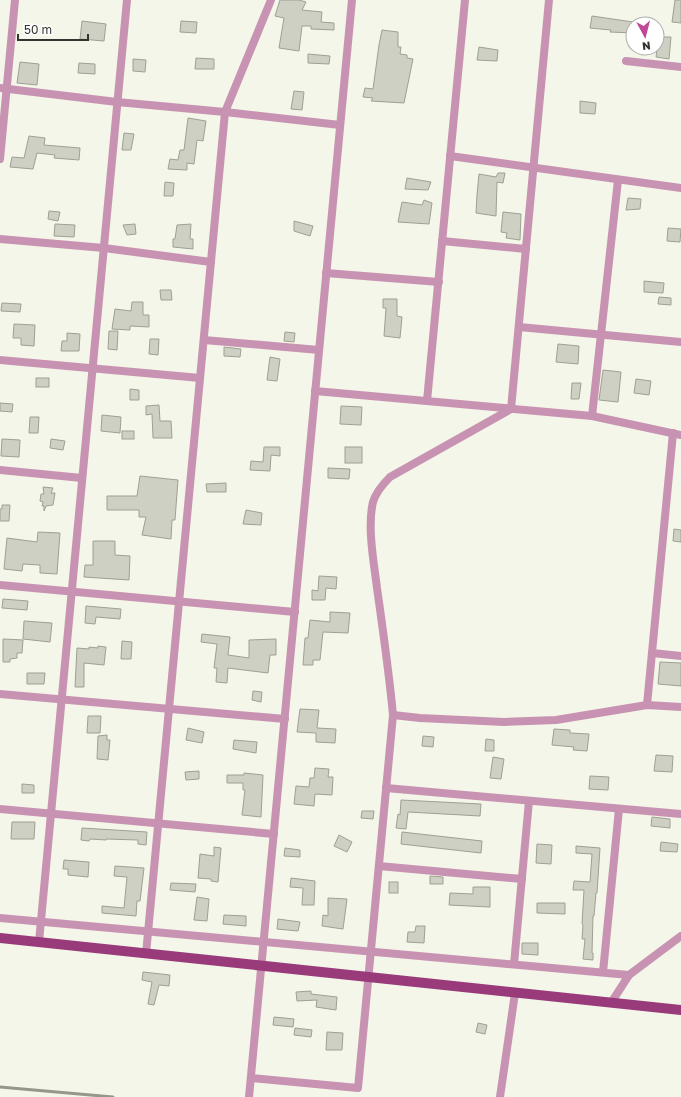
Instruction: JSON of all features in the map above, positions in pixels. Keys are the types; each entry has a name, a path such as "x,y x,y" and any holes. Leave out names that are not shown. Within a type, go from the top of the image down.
{"main road":[{"path":"0,938 681,1010"}],"street":[{"path":"0,159 3,89 15,0"},
{"path":"39,942 127,0"},
{"path":"146,954 225,112 270,0"},
{"path":"249,1097 352,0"},
{"path":"427,401 465,0"},
{"path":"511,409 549,0"},
{"path":"626,61 681,67"},
{"path":"3,89 340,125"},
{"path":"450,156 681,188"},
{"path":"592,416 618,180"},
{"path":"0,239 104,248 211,262"},
{"path":"442,241 526,249"},
{"path":"326,272 438,282"},
{"path":"519,327 681,342"},
{"path":"204,340 319,350"},
{"path":"0,360 200,378"},
{"path":"315,391 592,416 677,434 647,705"},
{"path":"251,1078 358,1088 393,715 391,688 373,553 371,517 374,501 382,486 390,477 511,409"},
{"path":"0,470 82,478"},
{"path":"0,585 295,612"},
{"path":"652,653 681,656"},
{"path":"0,694 285,719"},
{"path":"393,715 420,718 512,722 556,720 647,705 681,707"},
{"path":"386,788 681,814"},
{"path":"514,964 529,801"},
{"path":"0,809 274,834"},
{"path":"603,972 619,809"},
{"path":"379,866 522,879"},
{"path":"0,918 629,975"},
{"path":"611,1003 629,975 681,936"},
{"path":"500,1097 515,993"}],"building":[{"path":"280,0 299,0 306,2 302,10 322,12 321,22 334,23 334,30 311,29 311,26 302,26 299,51 279,48 284,18 275,16"},
{"path":"675,0 681,0 681,23 672,22"},
{"path":"592,16 625,21 625,33 610,32 611,30 590,28"},
{"path":"82,21 106,24 104,41 80,39"},
{"path":"181,21 197,22 196,33 180,32"},
{"path":"382,30 398,32 398,47 401,47 400,54 407,55 407,58 413,59 404,103 371,101 373,98 363,97 365,88 373,89"},
{"path":"665,37 671,37 669,59 656,57 665,56"},
{"path":"479,47 498,50 497,61 477,60"},
{"path":"308,54 330,56 329,64 308,63"},
{"path":"196,58 214,59 214,69 195,69"},
{"path":"133,59 146,60 145,72 133,71"},
{"path":"20,62 39,64 37,85 17,83"},
{"path":"79,63 95,64 95,74 78,73"},
{"path":"294,91 304,92 302,110 291,109"},
{"path":"580,101 596,103 595,114 580,113"},
{"path":"188,118 206,121 203,141 197,140 194,164 187,163 187,170 168,169 170,159 178,160 180,150 184,150"},
{"path":"124,133 134,134 131,150 122,150"},
{"path":"29,136 45,138 44,145 80,148 79,160 54,158 55,155 37,153 33,169 10,167 12,157 24,158"},
{"path":"498,173 505,173 503,183 497,182 496,216 476,213 479,174 496,177"},
{"path":"407,178 431,182 428,190 405,189"},
{"path":"165,182 174,183 173,196 164,196"},
{"path":"628,198 641,199 640,209 626,210"},
{"path":"424,200 432,203 429,224 398,222 402,202 422,205"},
{"path":"49,211 60,212 58,221 48,219"},
{"path":"503,212 521,214 520,240 506,238 507,233 501,232"},
{"path":"294,221 313,226 310,236 294,231"},
{"path":"55,224 75,225 74,237 54,236"},
{"path":"135,224 136,234 127,235 123,225"},
{"path":"191,224 190,239 193,239 193,249 173,247 173,239 175,239 177,225"},
{"path":"668,228 681,229 680,242 667,241"},
{"path":"644,281 664,283 663,293 644,292"},
{"path":"160,290 171,290 172,300 161,300"},
{"path":"659,297 671,298 671,305 658,304"},
{"path":"383,299 397,299 397,316 402,317 400,338 384,336 386,308 383,308"},
{"path":"132,302 143,302 143,315 149,315 149,327 130,326 130,330 112,329 115,309 131,311"},
{"path":"2,303 21,304 20,312 1,311"},
{"path":"14,324 35,325 34,346 21,345 21,338 13,338"},
{"path":"109,331 118,331 117,350 108,349"},
{"path":"285,332 295,333 294,342 284,341"},
{"path":"67,333 80,334 79,351 61,351 62,341 67,341"},
{"path":"150,339 159,339 158,355 149,354"},
{"path":"558,344 579,346 578,364 556,362"},
{"path":"224,347 241,349 240,357 224,356"},
{"path":"270,357 280,359 277,381 267,380"},
{"path":"603,370 621,372 618,402 599,400"},
{"path":"36,378 49,378 49,387 36,387"},
{"path":"636,379 651,381 649,395 634,393"},
{"path":"572,383 581,383 579,399 571,399"},
{"path":"130,389 139,390 139,400 130,400"},
{"path":"0,403 13,404 12,412 0,411"},
{"path":"159,405 160,421 171,421 172,438 153,438 152,414 146,415 146,406"},
{"path":"341,406 362,407 361,425 340,424"},
{"path":"102,415 121,417 120,433 101,431"},
{"path":"30,417 39,417 38,433 29,433"},
{"path":"122,431 134,431 134,439 122,439"},
{"path":"2,439 20,440 19,457 1,456"},
{"path":"51,439 65,441 63,450 50,448"},
{"path":"264,447 280,447 280,456 271,455 270,471 250,470 251,461 263,462"},
{"path":"345,447 362,447 362,463 345,463"},
{"path":"328,468 350,469 349,479 328,478"},
{"path":"140,476 178,480 175,520 172,520 171,539 142,535 146,517 139,517 139,510 107,510 107,496 137,496"},
{"path":"226,483 226,492 207,492 206,484"},
{"path":"43,487 53,488 51,493 55,493 53,505 46,506 44,511 44,506 42,506 43,502 40,501 41,494 44,494"},
{"path":"2,505 10,505 9,521 0,521 0,509 2,509"},
{"path":"246,510 262,513 261,525 243,524"},
{"path":"674,529 681,530 681,542 673,541"},
{"path":"38,532 60,533 57,574 40,573 40,565 23,564 22,571 4,569 7,538 37,542"},
{"path":"93,541 115,541 115,555 130,556 129,580 84,577 85,565 93,565"},
{"path":"319,576 337,577 336,589 326,588 325,600 312,600 312,590 318,591"},
{"path":"3,599 28,601 27,610 2,608"},
{"path":"86,606 121,609 120,619 96,617 95,624 85,623"},
{"path":"330,612 350,613 348,633 323,632 320,660 313,660 313,665 303,665 305,638 308,638 310,620 330,622"},
{"path":"24,621 52,623 50,642 23,639"},
{"path":"202,634 230,637 228,655 249,658 249,640 276,639 276,655 270,655 268,673 228,668 227,683 216,682 217,668 214,668 217,644 201,642"},
{"path":"3,639 23,640 22,653 17,653 17,658 10,659 10,662 3,662"},
{"path":"122,641 132,642 131,659 121,659"},
{"path":"98,646 106,647 104,665 84,663 84,687 75,687 77,648 89,649 89,647 98,648"},
{"path":"660,662 681,663 681,686 658,684"},
{"path":"27,673 45,673 44,684 27,684"},
{"path":"253,691 262,692 261,702 252,700"},
{"path":"300,709 319,710 317,728 336,729 335,743 316,742 316,733 297,732"},
{"path":"88,716 101,716 100,733 87,733"},
{"path":"188,728 204,732 202,743 186,740"},
{"path":"554,729 570,730 570,733 589,734 587,751 573,750 574,747 552,745"},
{"path":"107,735 107,740 110,740 108,760 97,759 98,736"},
{"path":"423,736 434,737 433,747 422,746"},
{"path":"486,739 494,740 494,751 485,751"},
{"path":"234,740 257,742 256,753 233,749"},
{"path":"656,755 673,756 672,772 654,771"},
{"path":"493,757 504,759 501,779 490,778"},
{"path":"315,768 329,769 328,777 333,777 332,795 315,794 314,806 294,804 296,786 309,787 310,778 314,778"},
{"path":"199,771 199,779 186,780 185,772"},
{"path":"244,773 263,775 261,817 242,815 245,790 243,790 243,783 227,783 227,775 244,775"},
{"path":"590,776 609,777 608,790 589,789"},
{"path":"22,784 34,785 34,793 22,793"},
{"path":"401,800 481,804 480,816 408,812 406,829 396,828 398,814 400,815"},
{"path":"362,811 374,811 373,819 361,818"},
{"path":"652,817 670,819 670,828 651,826"},
{"path":"12,822 35,822 34,839 11,839"},
{"path":"82,828 147,832 146,845 138,844 138,840 81,840"},
{"path":"402,832 482,841 481,853 401,844"},
{"path":"339,835 352,842 347,852 334,846"},
{"path":"661,842 678,844 677,852 660,851"},
{"path":"537,844 552,845 551,864 536,863"},
{"path":"576,846 600,848 597,893 593,916 593,960 583,959 585,939 582,939 584,890 573,890 574,881 590,882 592,854 576,853"},
{"path":"214,847 221,848 218,882 211,881 211,879 198,878 200,854 214,856"},
{"path":"285,848 300,850 300,857 284,856"},
{"path":"64,860 89,862 88,877 68,875 68,869 63,869"},
{"path":"115,866 144,868 140,901 137,901 136,916 102,913 102,906 124,908 127,877 114,876"},
{"path":"430,876 443,877 443,884 430,884"},
{"path":"291,878 315,881 314,905 302,905 303,888 290,887"},
{"path":"389,882 398,882 398,893 389,893"},
{"path":"171,883 196,884 195,892 170,890"},
{"path":"473,887 490,887 490,907 449,905 450,893 473,894"},
{"path":"197,897 209,899 207,921 194,920"},
{"path":"328,898 347,899 343,929 322,926 323,915 328,916"},
{"path":"537,903 565,903 565,914 537,913"},
{"path":"224,915 246,916 246,926 223,924"},
{"path":"278,919 300,922 298,931 277,929"},
{"path":"416,926 425,926 424,943 407,942 408,932 415,932"},
{"path":"522,943 538,943 538,955 522,954"},
{"path":"143,972 170,975 169,986 159,985 154,1005 148,1004 152,982 142,980"},
{"path":"311,991 311,994 337,997 336,1010 316,1007 317,1000 297,1001 296,992"},
{"path":"274,1017 294,1019 293,1027 273,1025"},
{"path":"478,1023 487,1025 485,1034 476,1032"},
{"path":"295,1028 312,1030 311,1037 294,1035"},
{"path":"327,1032 343,1033 342,1050 326,1050"}],"railway":[{"path":"0,1087 113,1097"}]}
